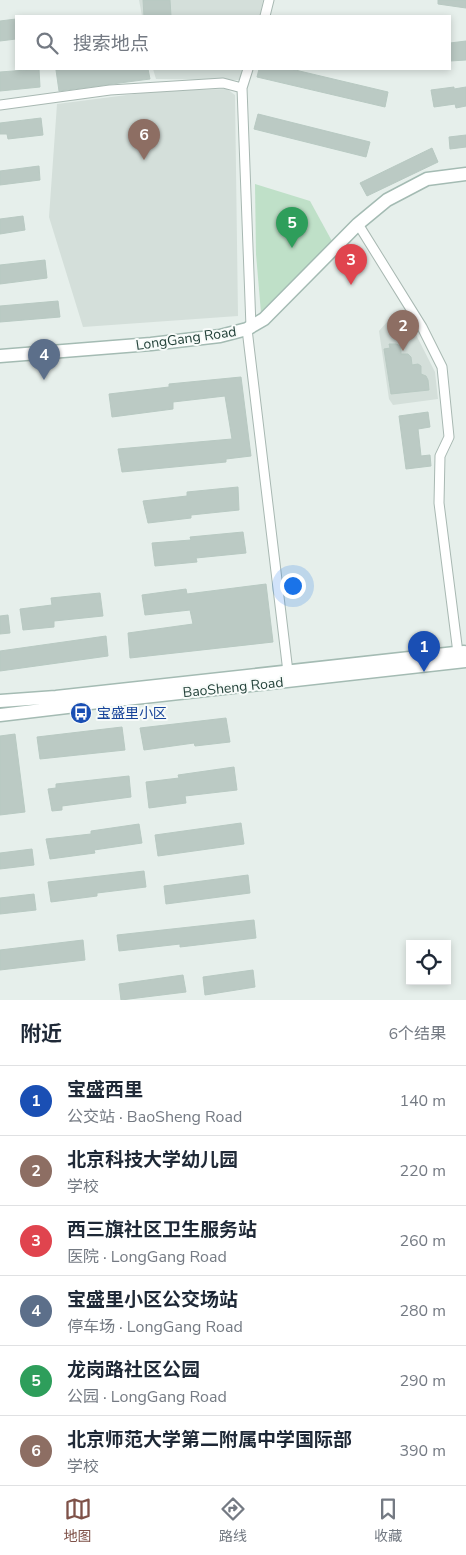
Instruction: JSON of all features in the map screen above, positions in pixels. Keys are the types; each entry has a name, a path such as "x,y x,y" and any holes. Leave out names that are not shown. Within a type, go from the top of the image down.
{"street":[{"path":"264,15 269,0"},
{"path":"248,70 242,88 249,328 288,672"},
{"path":"0,105 110,90 223,83 242,88"},
{"name":"LongGang Road","path":"0,356 151,344 220,336 249,328 264,319 358,224 387,200 427,180 466,174"},
{"path":"358,224 422,327 442,367 449,437 440,456 440,503 463,655"},
{"name":"BaoSheng Road","path":"0,701 56,697 463,655"},
{"name":"BaoSheng Road","path":"0,715 84,706 90,703 463,655"}],"shaded area":[{"path":"139,0 263,0 260,15 142,15"},
{"path":"153,70 244,70 240,80 156,79"},
{"path":"227,89 235,95 238,316 83,327 49,217 57,104 158,91"},
{"path":"396,312 405,313 435,372 438,399 393,405 389,399 379,331"}],"green space":[{"path":"255,184 310,201 333,243 261,313 256,254"}],"building":[{"path":"143,0 170,0 171,15 144,15"},
{"path":"438,0 466,0 466,8 438,4"},
{"path":"15,19 15,39 0,41 0,21"},
{"path":"466,41 466,60 451,61 451,43"},
{"path":"39,70 40,87 0,91 0,72"},
{"path":"56,70 148,70 150,79 59,91"},
{"path":"259,70 295,70 388,92 385,107 257,77"},
{"path":"454,87 454,89 466,87 466,106 456,108 455,104 434,107 431,90"},
{"path":"258,114 370,142 366,157 254,129"},
{"path":"41,118 43,135 8,139 7,134 0,134 0,123"},
{"path":"466,135 466,147 450,149 449,137"},
{"path":"432,148 438,162 367,196 360,183"},
{"path":"39,166 40,180 0,185 0,171"},
{"path":"23,216 25,230 0,234 0,219"},
{"path":"45,260 47,278 0,284 0,265"},
{"path":"58,301 60,317 0,322 0,306"},
{"path":"389,344 401,346 401,354 408,354 411,357 412,365 418,364 421,366 421,374 426,376 428,380 429,390 391,394 384,349 390,348"},
{"path":"241,377 251,456 226,459 226,462 122,472 118,449 232,439 225,396 173,402 173,409 112,417 109,394 169,387 169,384"},
{"path":"428,412 430,427 418,429 421,456 430,455 431,466 406,469 399,416"},
{"path":"238,487 239,510 191,515 191,518 148,523 143,501 187,496 187,492"},
{"path":"243,532 246,553 196,558 197,562 155,566 152,543 191,540 190,537"},
{"path":"266,584 273,642 130,658 128,633 193,624 190,610 145,615 142,595 186,589 187,594"},
{"path":"100,593 103,616 54,621 54,627 23,630 20,609 52,605 51,598"},
{"path":"8,615 10,633 0,634 0,616"},
{"path":"106,636 108,656 0,671 0,651"},
{"path":"226,718 230,742 195,746 194,743 144,750 140,728"},
{"path":"122,727 125,750 40,759 37,737"},
{"path":"15,734 25,812 0,815 0,736"},
{"path":"234,767 237,790 185,796 186,803 149,808 146,782 179,778 178,775"},
{"path":"129,776 131,797 62,806 62,810 52,811 48,789 56,788 56,784"},
{"path":"241,823 244,844 158,856 155,835"},
{"path":"139,824 142,843 94,850 95,853 50,859 46,839 91,834 91,831"},
{"path":"32,849 34,865 0,869 0,853"},
{"path":"144,871 146,887 97,893 97,896 51,902 48,882"},
{"path":"248,875 250,893 166,904 164,886"},
{"path":"34,894 36,910 0,914 0,898"},
{"path":"254,920 256,938 180,947 180,944 119,951 117,935"},
{"path":"83,940 85,960 0,970 0,950"},
{"path":"253,970 255,987 205,995 203,977"},
{"path":"183,975 186,992 121,1000 119,984"}],"place":[{"name":"北京师范大学第二附属中学国际部","path":"144,160"},
{"name":"龙岗路社区公园","path":"292,248"},
{"name":"西三旗社区卫生服务站","path":"351,285"},
{"name":"北京科技大学幼儿园","path":"403,351"},
{"name":"宝盛里小区公交场站","path":"44,380"},
{"name":"宝盛西里","path":"424,672"},
{"name":"宝盛里小区","path":"81,713"}]}
